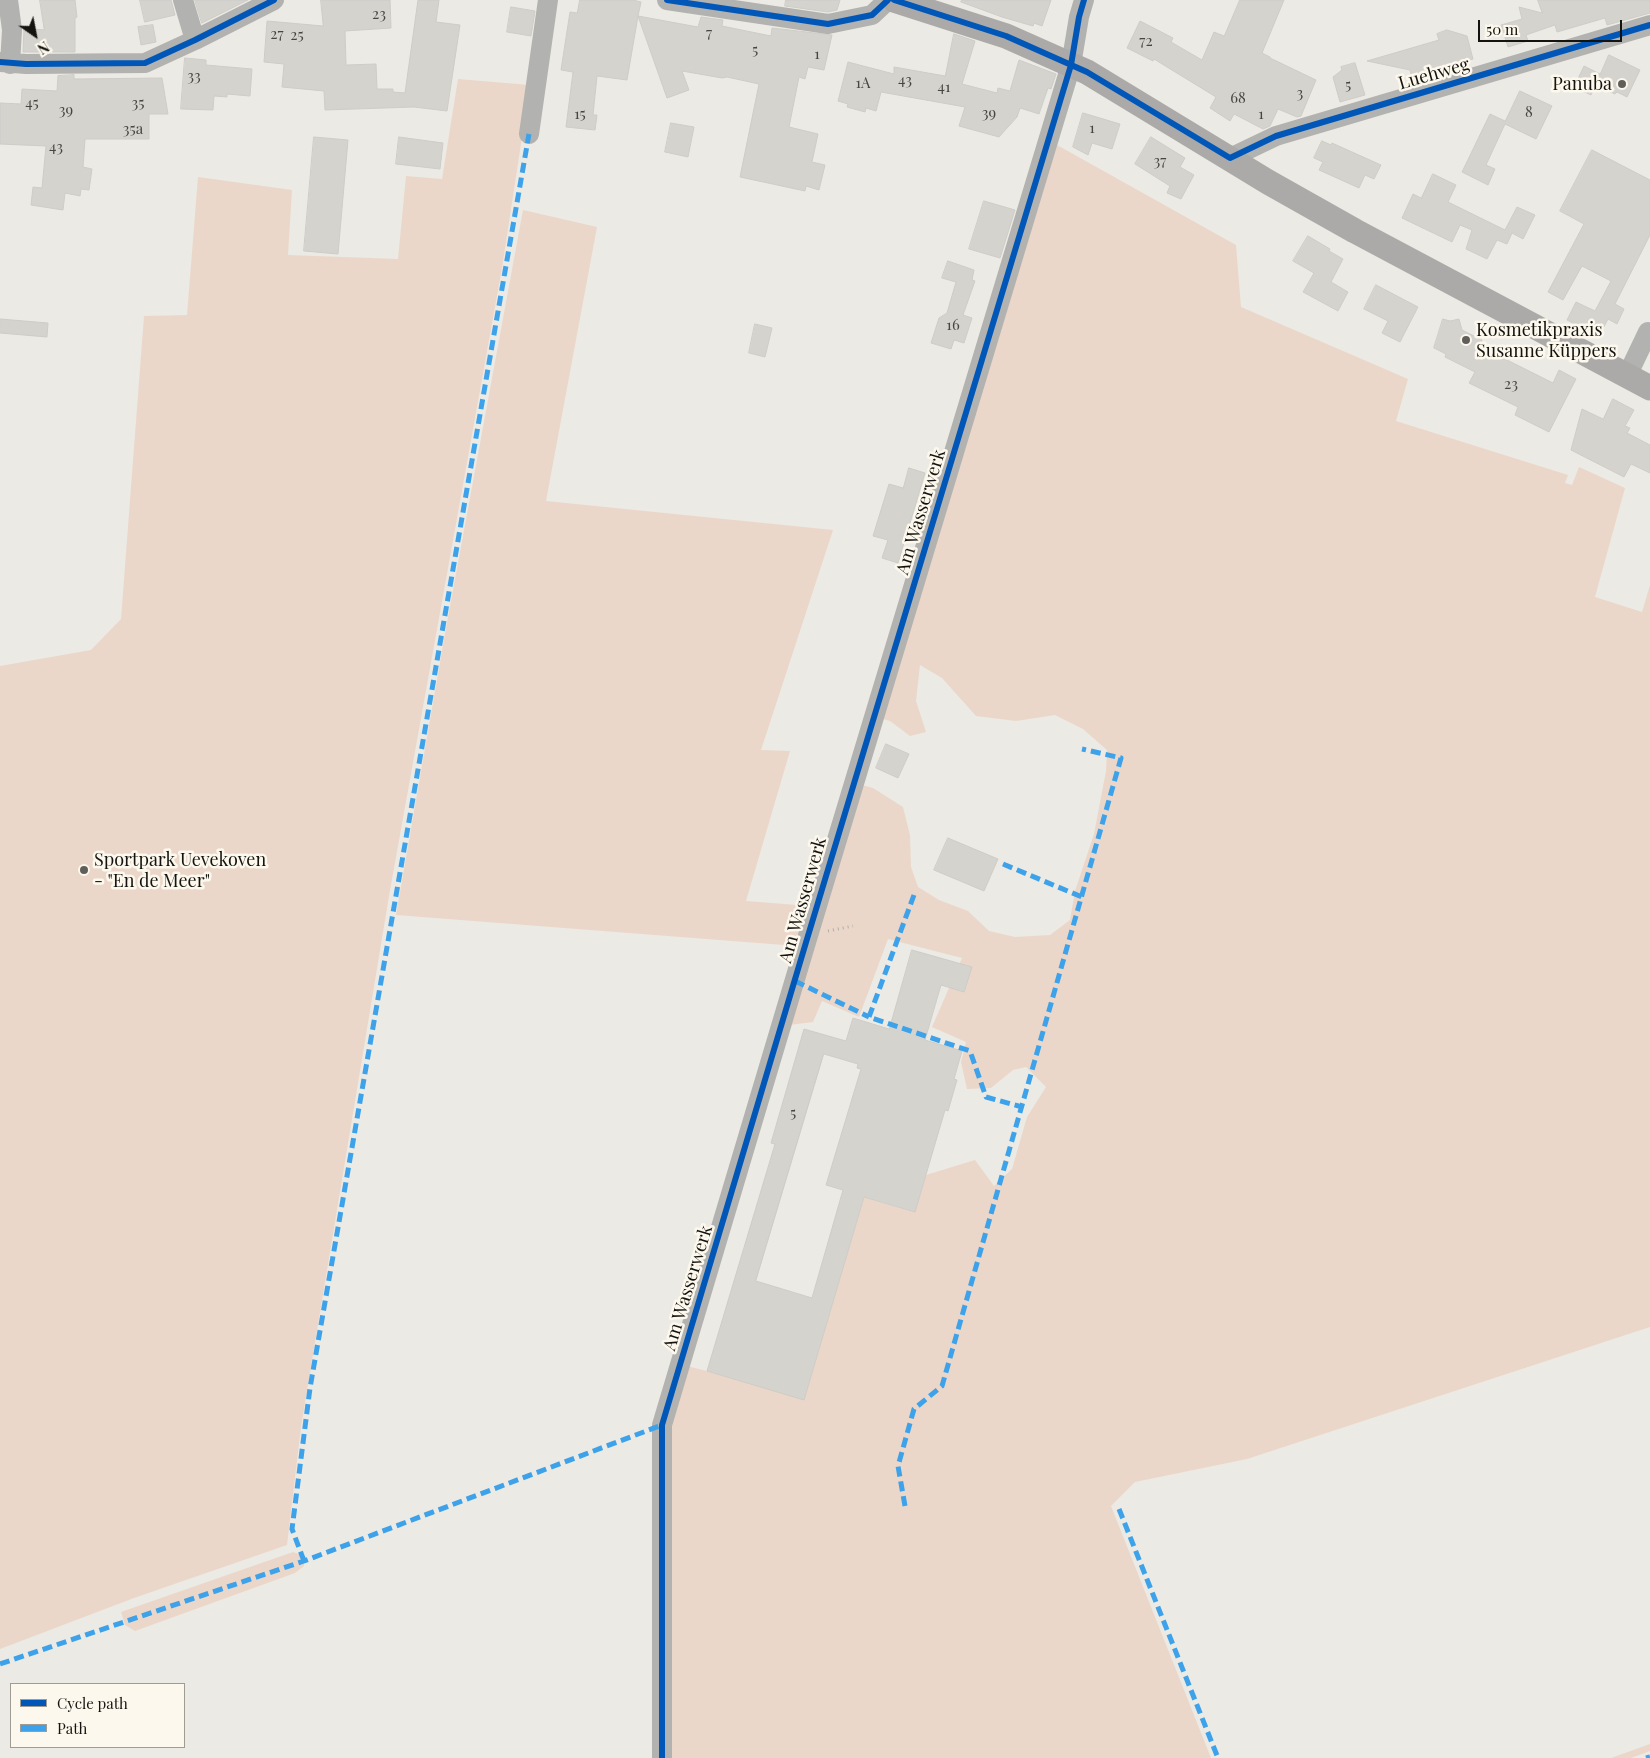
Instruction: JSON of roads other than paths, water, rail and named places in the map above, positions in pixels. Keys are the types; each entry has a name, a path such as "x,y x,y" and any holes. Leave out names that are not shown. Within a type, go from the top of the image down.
{"main road":[{"path":"894,0 1006,36 1087,72 1268,182 1355,231 1650,388"}],"street":[{"path":"8,0 12,30 5,63 145,63 274,0"},
{"path":"183,0 195,40"},
{"path":"529,134 548,0"},
{"path":"667,0 828,24 872,15 888,0"},
{"name":"Am Wasserwerk","path":"662,1758 662,1425 807,939 1072,66 1084,0"},
{"name":"Luehweg","path":"1230,158 1276,136 1650,25"},
{"path":"1627,376 1648,332"}],"place":[{"name":"Panuba","path":"1622,84"},
{"name":"Kosmetikpraxis Susanne Küppers","path":"1466,340"},
{"name":"Sportpark Uevekoven - \"En de Meer\"","path":"84,870"}]}
